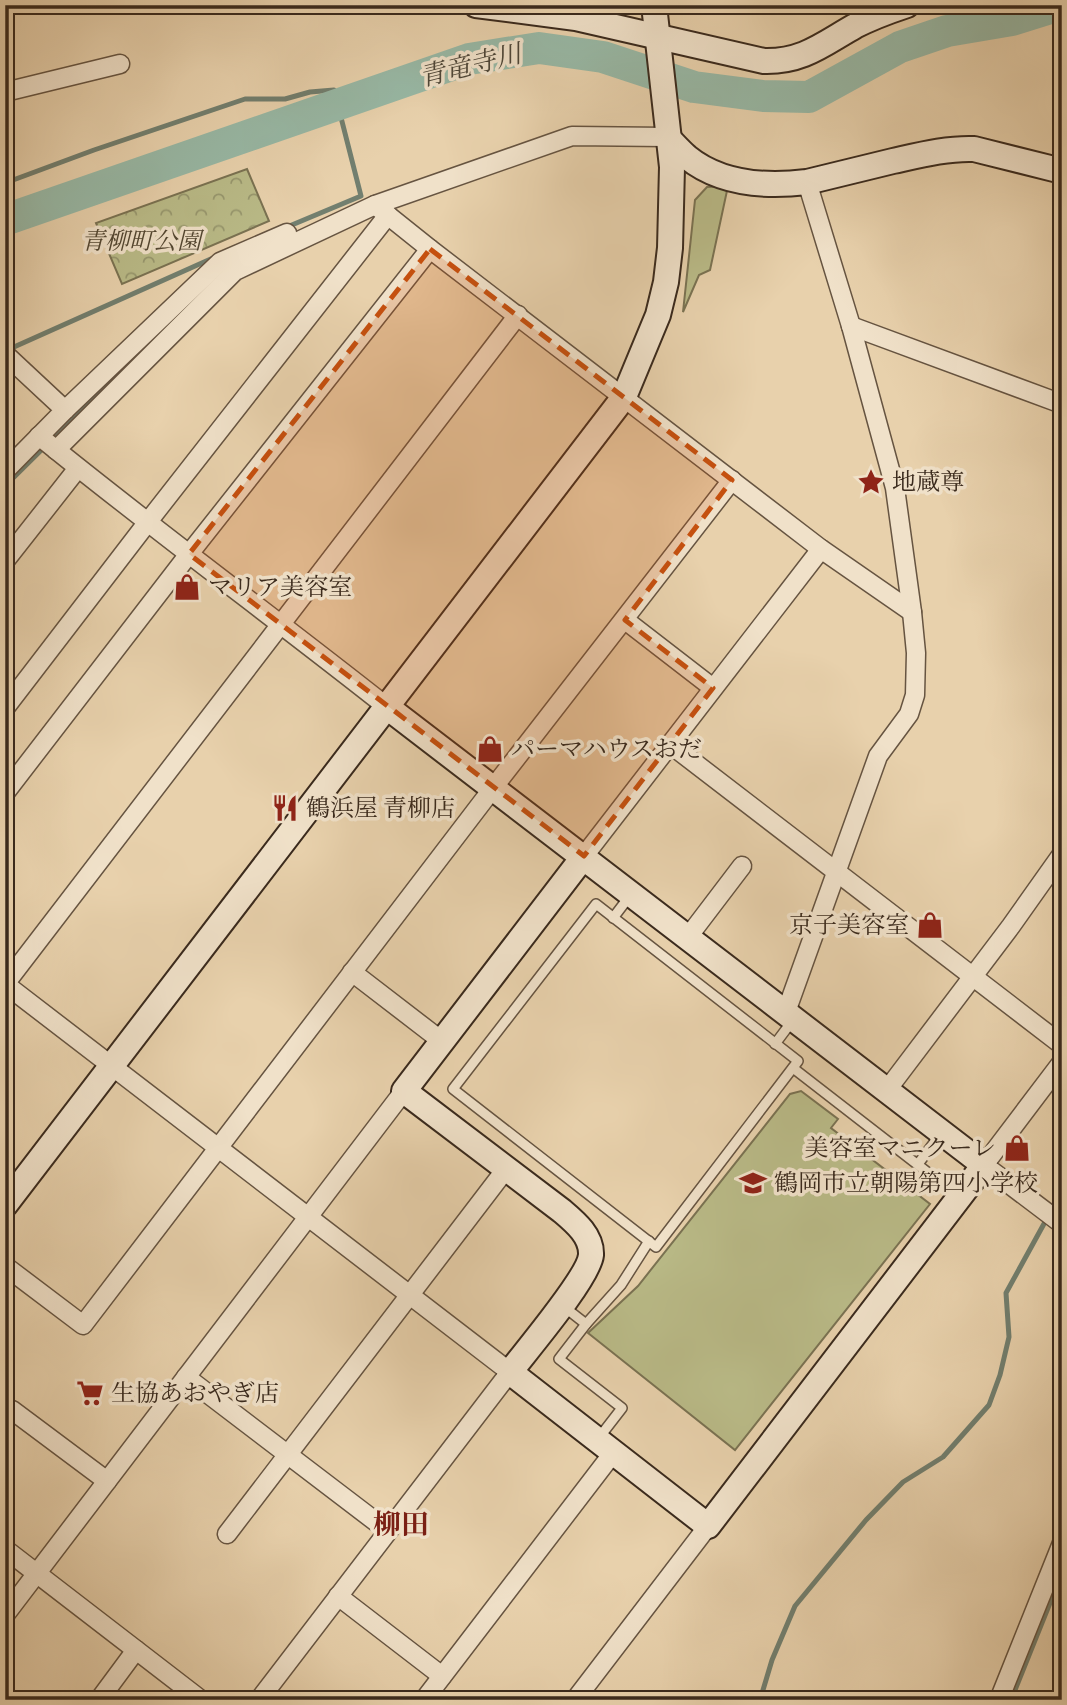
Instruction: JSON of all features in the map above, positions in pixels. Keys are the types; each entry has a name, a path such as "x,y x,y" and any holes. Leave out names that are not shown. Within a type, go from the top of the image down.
{"street":[{"path":"476,5 578,12 657,36 764,61 797,57 820,48 853,27 906,5"},
{"path":"5,1205 624,397 658,315 670,248 672,167 654,5"},
{"path":"5,92 120,64"},
{"path":"56,450 235,271 572,136 667,137 685,156 704,169 727,178 775,184 807,182 948,149 974,149 1062,171"},
{"path":"790,1015 836,870 878,756 909,714 915,695 916,653 895,488 851,326 807,182"},
{"path":"382,210 821,549 912,612"},
{"path":"8,700 147,523 382,210"},
{"path":"5,471 220,262 286,233"},
{"path":"5,793 189,554 430,249"},
{"path":"518,315 5,984 708,1526"},
{"path":"851,326 1062,404"},
{"path":"5,354 65,410"},
{"path":"39,436 147,523 282,623 387,707 1062,1224"},
{"path":"5,561 78,468"},
{"path":"5,1266 83,1325 732,480"},
{"path":"5,1615 821,549"},
{"path":"625,620 713,688"},
{"path":"670,744 1062,1045"},
{"path":"887,1090 1062,854"},
{"path":"688,937 742,866"},
{"path":"352,972 443,1042"},
{"path":"575,1700 1062,1062"},
{"path":"259,1700 580,1281 591,1255 583,1230 573,1221 404,1091"},
{"path":"227,1534 506,1169"},
{"path":"186,1377 388,1531"},
{"path":"5,1419 12,1410 107,1481"},
{"path":"424,1700 606,1446"},
{"path":"999,1700 1062,1543"},
{"path":"5,1549 201,1700"},
{"path":"338,1596 442,1676"},
{"path":"99,1700 136,1650"}],"lane":[{"path":"613,918 631,894"},
{"path":"596,904 613,918 797,1061 656,1247 453,1089 596,904"},
{"path":"775,1044 790,1015"},
{"path":"793,1068 940,1182"},
{"path":"918,1164 942,1133"},
{"path":"606,1446 622,1408 559,1359 621,1285 649,1241"},
{"path":"561,1305 586,1324"}],"highlighted area":[{"path":"430,249 732,480 625,620 713,688 584,856 189,554"}],"green space":[{"name":"青柳町公園","path":"247,169 269,221 122,284 96,223"},
{"path":"728,186 710,270 699,275 683,312 695,200 707,187"},
{"path":"801,1091 838,1119 831,1128 930,1204 735,1450 588,1333 638,1286 790,1094"}],"waterway":[{"name":"青竜寺川","path":"5,220 469,59 539,48 603,57 694,87 763,96 809,97 900,47 947,31 1012,20 1060,5"},
{"path":"5,183 245,99 285,99 310,92 334,90 361,196 287,227"},
{"path":"5,351 213,258"},
{"path":"5,486 190,303"},
{"path":"760,1700 772,1660 795,1606 866,1520 903,1482 943,1457 989,1405 1009,1337 1006,1293 1062,1191"},
{"path":"1011,1700 1062,1573"}],"place":[{"name":"地蔵尊","path":"871,482"},
{"name":"マリア美容室","path":"187,587"},
{"name":"パーマハウスおだ","path":"490,749"},
{"name":"鶴浜屋 青柳店","path":"285,808"},
{"name":"京子美容室","path":"930,925"},
{"name":"美容室マニクーレ","path":"1017,1148"},
{"name":"鶴岡市立朝陽第四小学校","path":"753,1183"},
{"name":"生協あおやぎ店","path":"90,1393"}],"district":[{"name":"柳田","path":"401,1524"}]}
